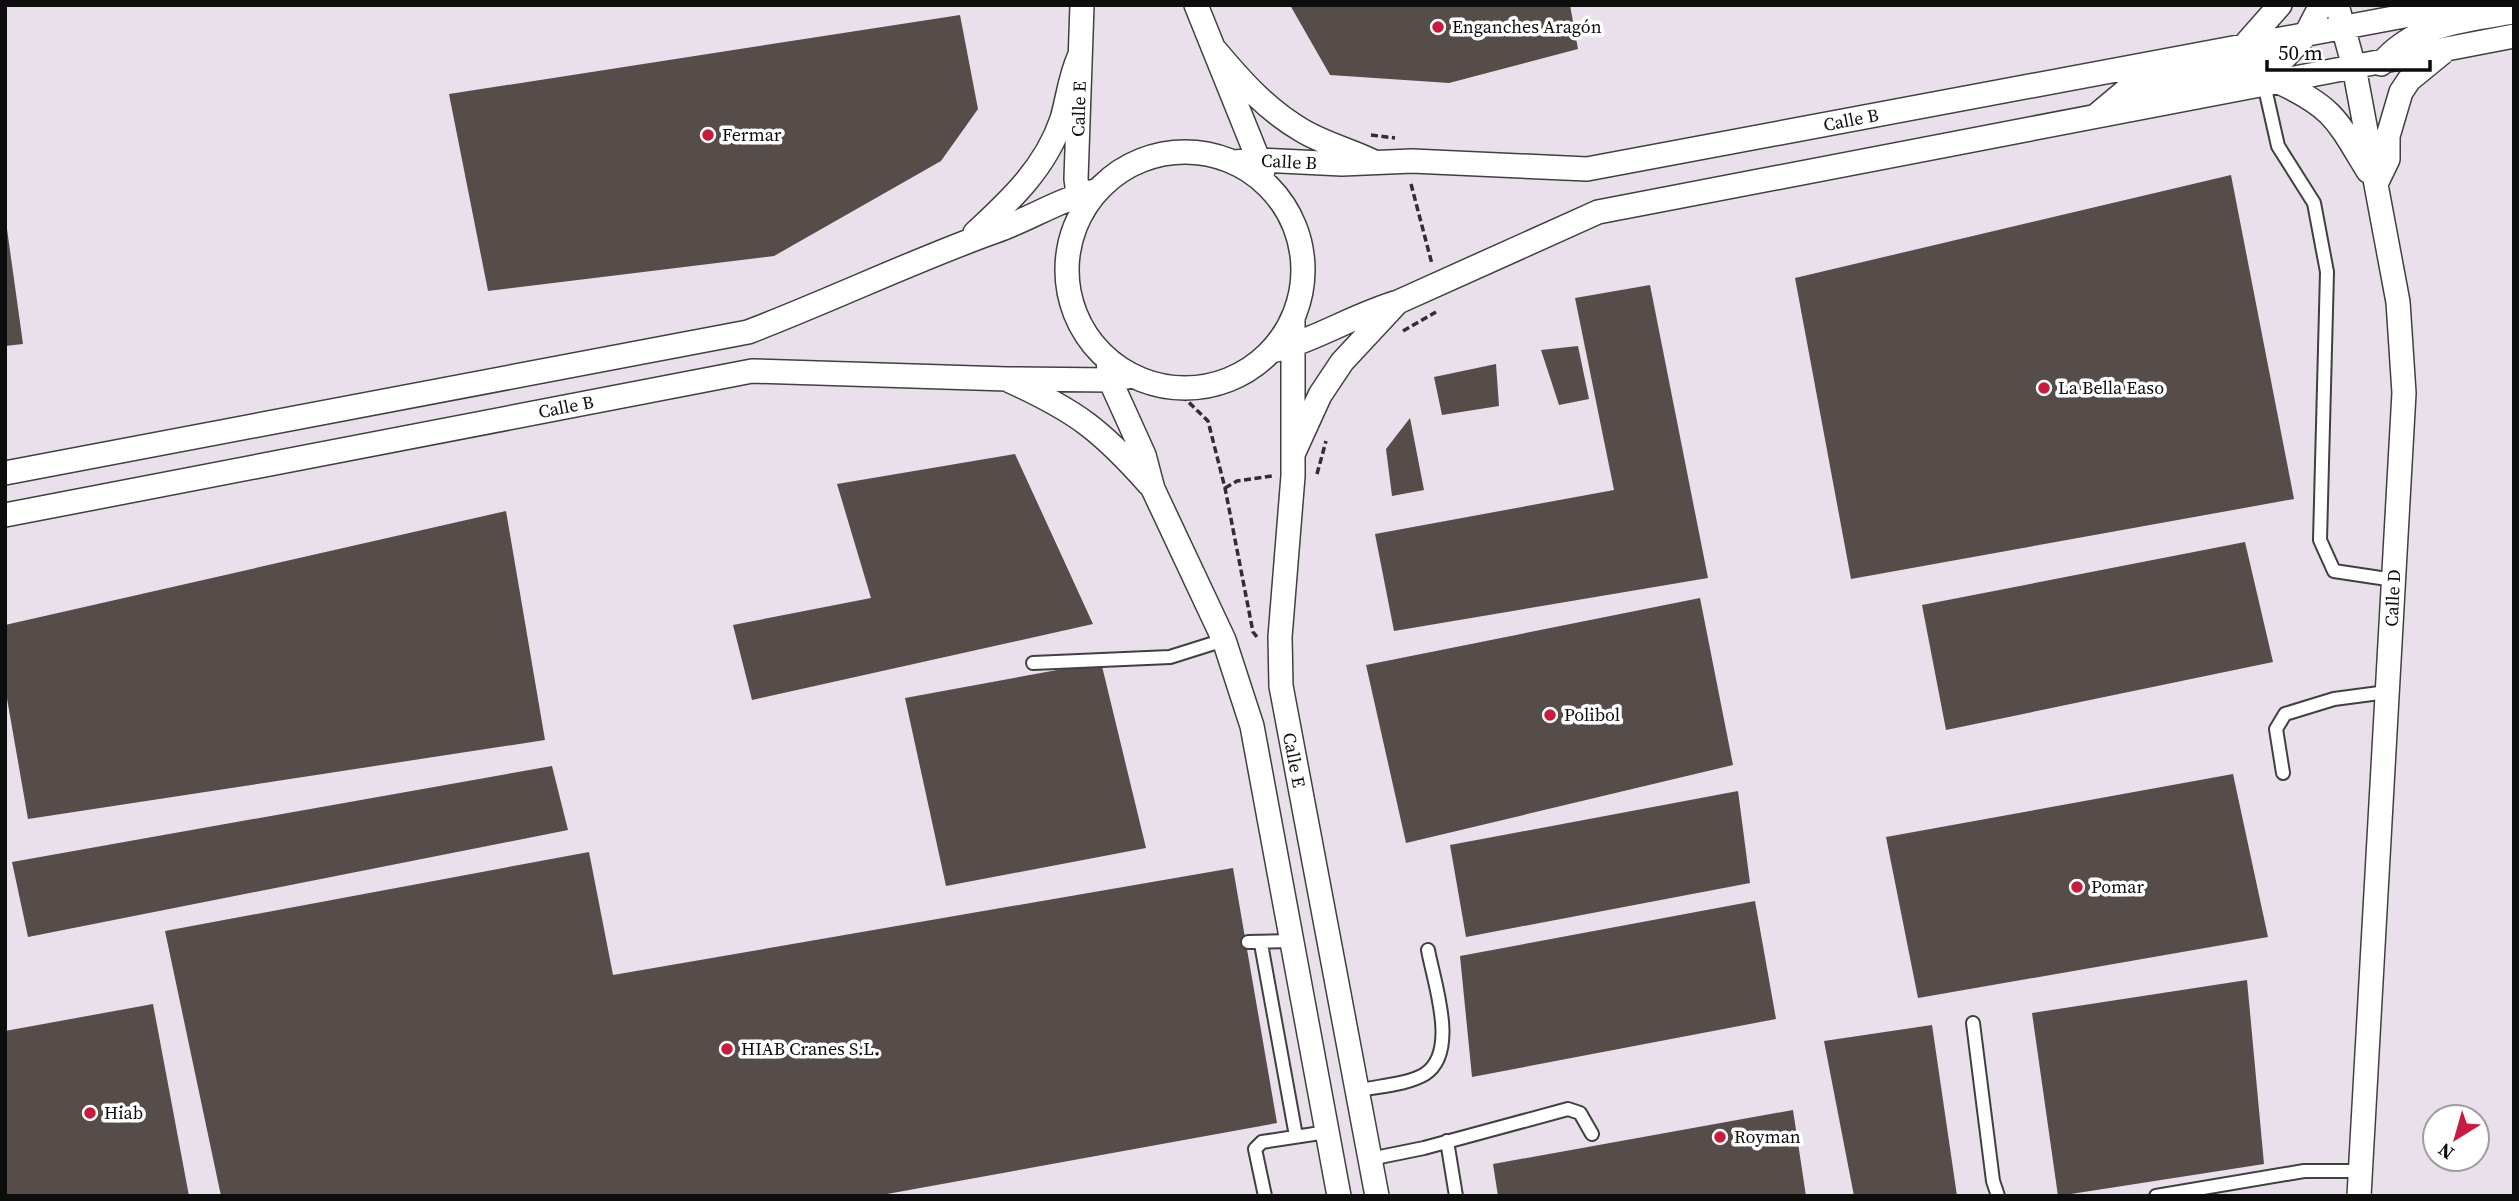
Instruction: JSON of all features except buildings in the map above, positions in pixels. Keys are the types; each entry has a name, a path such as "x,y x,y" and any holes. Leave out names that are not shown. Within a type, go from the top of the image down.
{"street":[{"name":"Calle E","path":"1082,5 1079,57 1084,199"},
{"path":"1084,199 1067,250 1068,291 1082,329 1117,372 1174,388 1192,388 1227,381 1251,368 1272,351 1293,319 1303,279 1301,248 1292,219 1268,185 1196,5"},
{"path":"2242,48 2280,5"},
{"path":"2095,116 2129,88 2244,69 2283,59 2305,36 2321,5"},
{"name":"Calle D","path":"2334,5 2354,67 2398,302 2404,393 2359,1196"},
{"path":"2393,5 2417,14"},
{"name":"Calle B","path":"1234,162 1260,160 1331,164 1372,161 1587,169 2463,5"},
{"path":"2361,103 2382,62 2406,39 2447,23 2514,12"},
{"path":"1272,351 1294,345 1370,310 1398,302 1598,212 2514,36"},
{"path":"2376,184 2388,159 2390,124 2401,92 2409,79 2445,50"},
{"path":"1216,51 1253,93 1285,120 1323,141 1372,161"},
{"path":"969,239 1020,190 1045,156 1062,118 1071,77 1079,57"},
{"path":"2272,83 2312,98 2335,116 2376,184"},
{"path":"5,473 748,332 830,301 969,239 1084,199 1125,167 1160,154 1197,152 1234,162 1268,185"},
{"path":"1294,453 1320,395 1342,362 1398,302"},
{"name":"Calle E","path":"1293,319 1291,421 1294,453 1287,575 1280,637 1281,686 1377,1196"},
{"name":"Calle B","path":"5,515 752,371 1007,379 1117,372"},
{"name":"Calle E","path":"1117,372 1153,488 1224,640 1252,726 1339,1196"},
{"name":"Calle E","path":"1007,379 1061,405 1091,425 1153,488"}],"lane":[{"path":"2272,83 2278,146 2314,203 2327,272 2320,540 2334,571 2394,580"},
{"path":"1033,663 1170,657 1224,640"},
{"path":"2283,772 2276,729 2285,714 2334,699 2387,692"},
{"path":"1292,941 1255,943 1296,1136"},
{"path":"1356,1091 1425,1074 1439,1059 1444,1034 1428,950"},
{"path":"1973,1023 1993,1181 1998,1196"},
{"path":"1370,1159 1568,1109 1580,1113 1592,1134"},
{"path":"1265,1196 1255,1149 1262,1142 1327,1132"},
{"path":"1447,1141 1457,1196"},
{"path":"2156,1196 2304,1171 2360,1171"}],"path":[{"path":"1360,134 1399,138"},
{"path":"1411,174 1436,273"},
{"path":"1396,336 1441,309"},
{"path":"1174,388 1208,421 1225,488 1253,632"},
{"path":"1311,477 1318,470 1328,429"},
{"path":"1225,488 1237,481 1280,476"}],"shaded area":[{"path":"5,5 2514,5 2514,1196 5,1196"}],"place":[{"name":"Enganches Aragón","path":"1438,27"},
{"name":"Fermar","path":"708,135"},
{"name":"La Bella Easo","path":"2044,388"},
{"name":"Polibol","path":"1550,715"},
{"name":"Pomar","path":"2077,887"},
{"name":"HIAB Cranes S.L.","path":"727,1049"},
{"name":"Hiab","path":"90,1113"},
{"name":"Royman","path":"1720,1137"}]}
